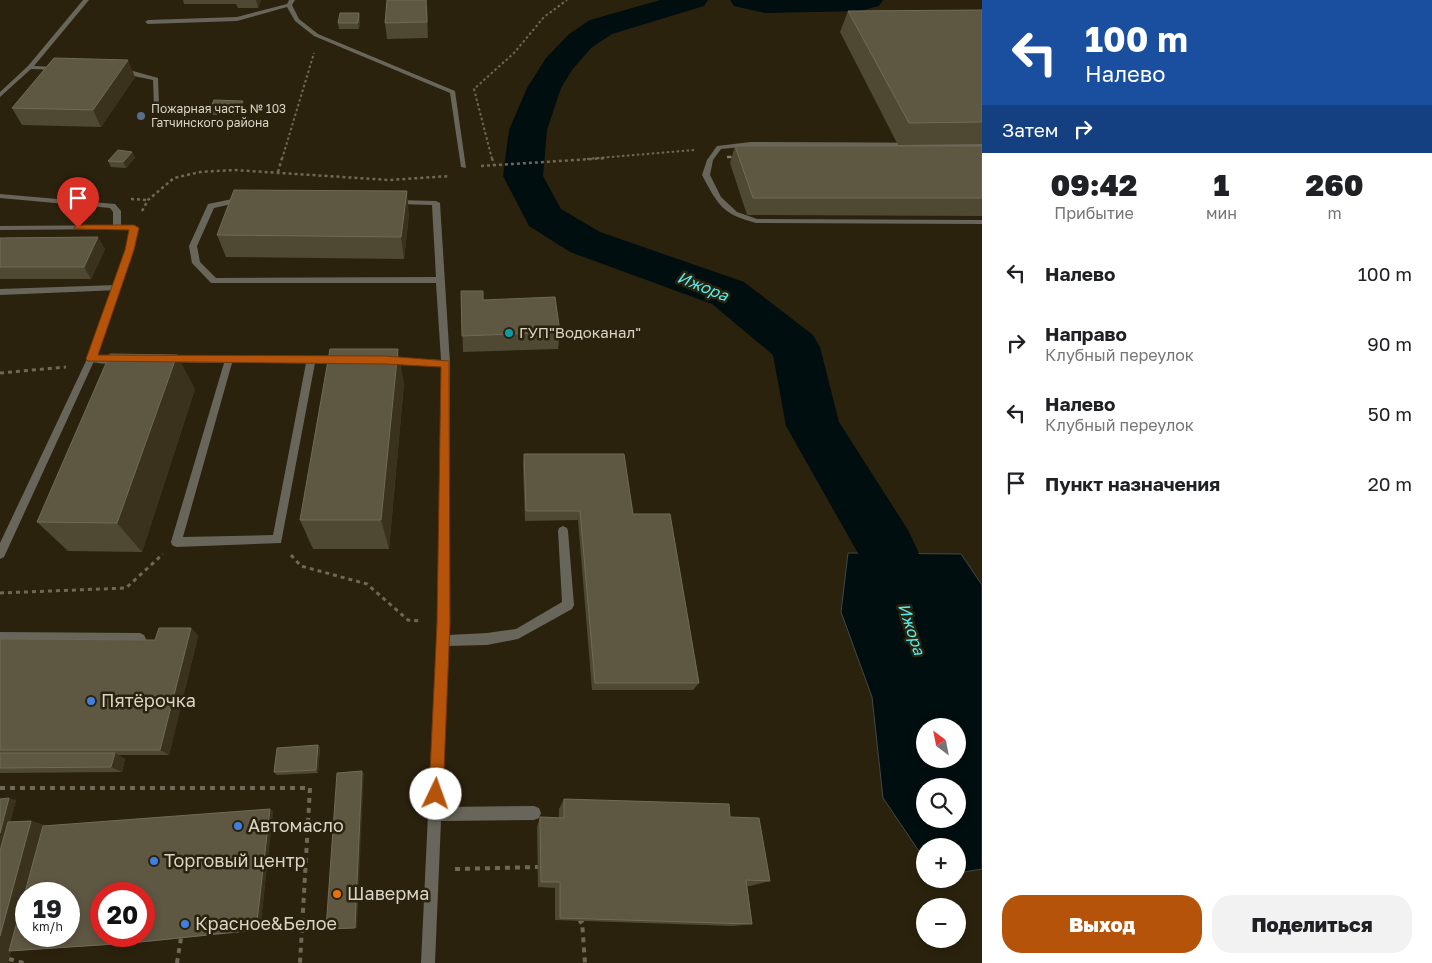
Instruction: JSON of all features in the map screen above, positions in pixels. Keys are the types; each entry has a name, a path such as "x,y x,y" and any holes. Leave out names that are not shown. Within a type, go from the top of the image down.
{"street":[{"path":"0,95 30,67 86,0"},
{"path":"148,22 237,19 291,3 297,20 316,35 374,61 453,92 464,167"},
{"path":"30,67 67,70"},
{"path":"114,72 133,72 156,79 156,106 203,108"},
{"path":"982,145 751,144 719,147 710,160 706,175 718,198 734,214 756,220 982,222"},
{"path":"0,196 112,206 117,211 117,228"},
{"path":"247,198 211,206 193,246 196,263 214,281 440,280"},
{"path":"386,202 436,203 446,363 443,641 428,963"},
{"path":"0,228 134,228 130,250 90,362 0,554"},
{"path":"0,292 116,288"},
{"path":"90,362 127,359"},
{"path":"155,359 348,360"},
{"path":"229,359 176,542 276,540 311,361"},
{"path":"376,360 446,363"},
{"path":"443,641 487,639 518,634 568,606 563,531"},
{"path":"0,637 140,639"},
{"path":"435,814 534,813"}],"path":[{"path":"567,0 544,17 514,53 474,89 494,165 638,156 719,147"},
{"path":"278,172 316,46 316,35"},
{"path":"148,200 174,178 200,172 234,170 389,180 460,175 464,167"},
{"path":"0,373 90,362"},
{"path":"276,540 301,566 367,584 408,620 443,623"},
{"path":"0,593 126,588 176,542"},
{"path":"0,788 310,788 300,963"},
{"path":"432,869 537,867 537,869"},
{"path":"579,923 582,921 585,963"},
{"path":"177,963 181,938"},
{"path":"9,959 24,963"}],"water":[{"path":"848,553 961,554 982,585 982,869 966,872 966,838 916,838 916,847 883,798 872,697 841,612"}],"building":[{"path":"387,0 426,0 427,22 385,23"},
{"path":"982,10 982,122 909,123 848,11"},
{"path":"340,13 359,13 358,23 338,23"},
{"path":"54,58 128,60 93,110 12,108"},
{"path":"214,100 243,101 239,109 210,109"},
{"path":"735,146 982,146 982,198 753,198"},
{"path":"118,150 132,152 123,162 108,161"},
{"path":"234,190 407,191 401,237 217,235"},
{"path":"98,237 84,267 0,267 0,238"},
{"path":"461,291 483,291 483,300 555,297 560,332 462,336"},
{"path":"330,349 398,349 381,520 300,520"},
{"path":"110,354 177,355 117,523 37,522"},
{"path":"524,454 624,454 633,514 670,514 699,683 595,683 580,511 526,511"},
{"name":"Пятёрочка","path":"159,628 191,628 160,750 0,750 0,639 155,640"},
{"path":"318,745 316,770 274,772 277,748"},
{"path":"0,753 115,753 111,767 0,768"},
{"path":"362,771 355,928 326,929 337,773"},
{"path":"9,798 0,833 0,799"},
{"path":"564,799 729,804 730,817 759,818 770,881 746,880 752,924 560,918 560,882 541,882 540,817 564,818"},
{"name":"Торговый центр","path":"270,809 256,930 155,940 155,882 90,882 90,946 80,946 80,882 28,882 43,826"},
{"path":"31,821 0,936 0,851 8,822"},
{"name":"Торговый центр","path":"15,929 15,947 70,947 9,951"}],"waterway":[{"name":"Ижора","path":"693,0 601,27 580,41 558,65 544,88 528,130 523,176 544,217 585,242 728,293 796,347 813,426 887,549 940,718"},
{"name":"Ижора","path":"745,0 765,4 860,2 868,0"}],"railway":[{"path":"727,157 745,157"}],"place":[{"name":"Пожарная часть № 103 Гатчинского района","path":"141,116"},
{"name":"ГУП\"Водоканал\"","path":"509,333"},
{"name":"Пятёрочка","path":"91,701"},
{"name":"Автомасло","path":"238,826"},
{"name":"Торговый центр","path":"154,861"},
{"name":"Шаверма","path":"337,894"},
{"name":"Красное&Белое","path":"185,924"}],"route":[{"path":"78,228 134,228 130,250 92,359 385,360 446,363 443,623 436,794"}]}
